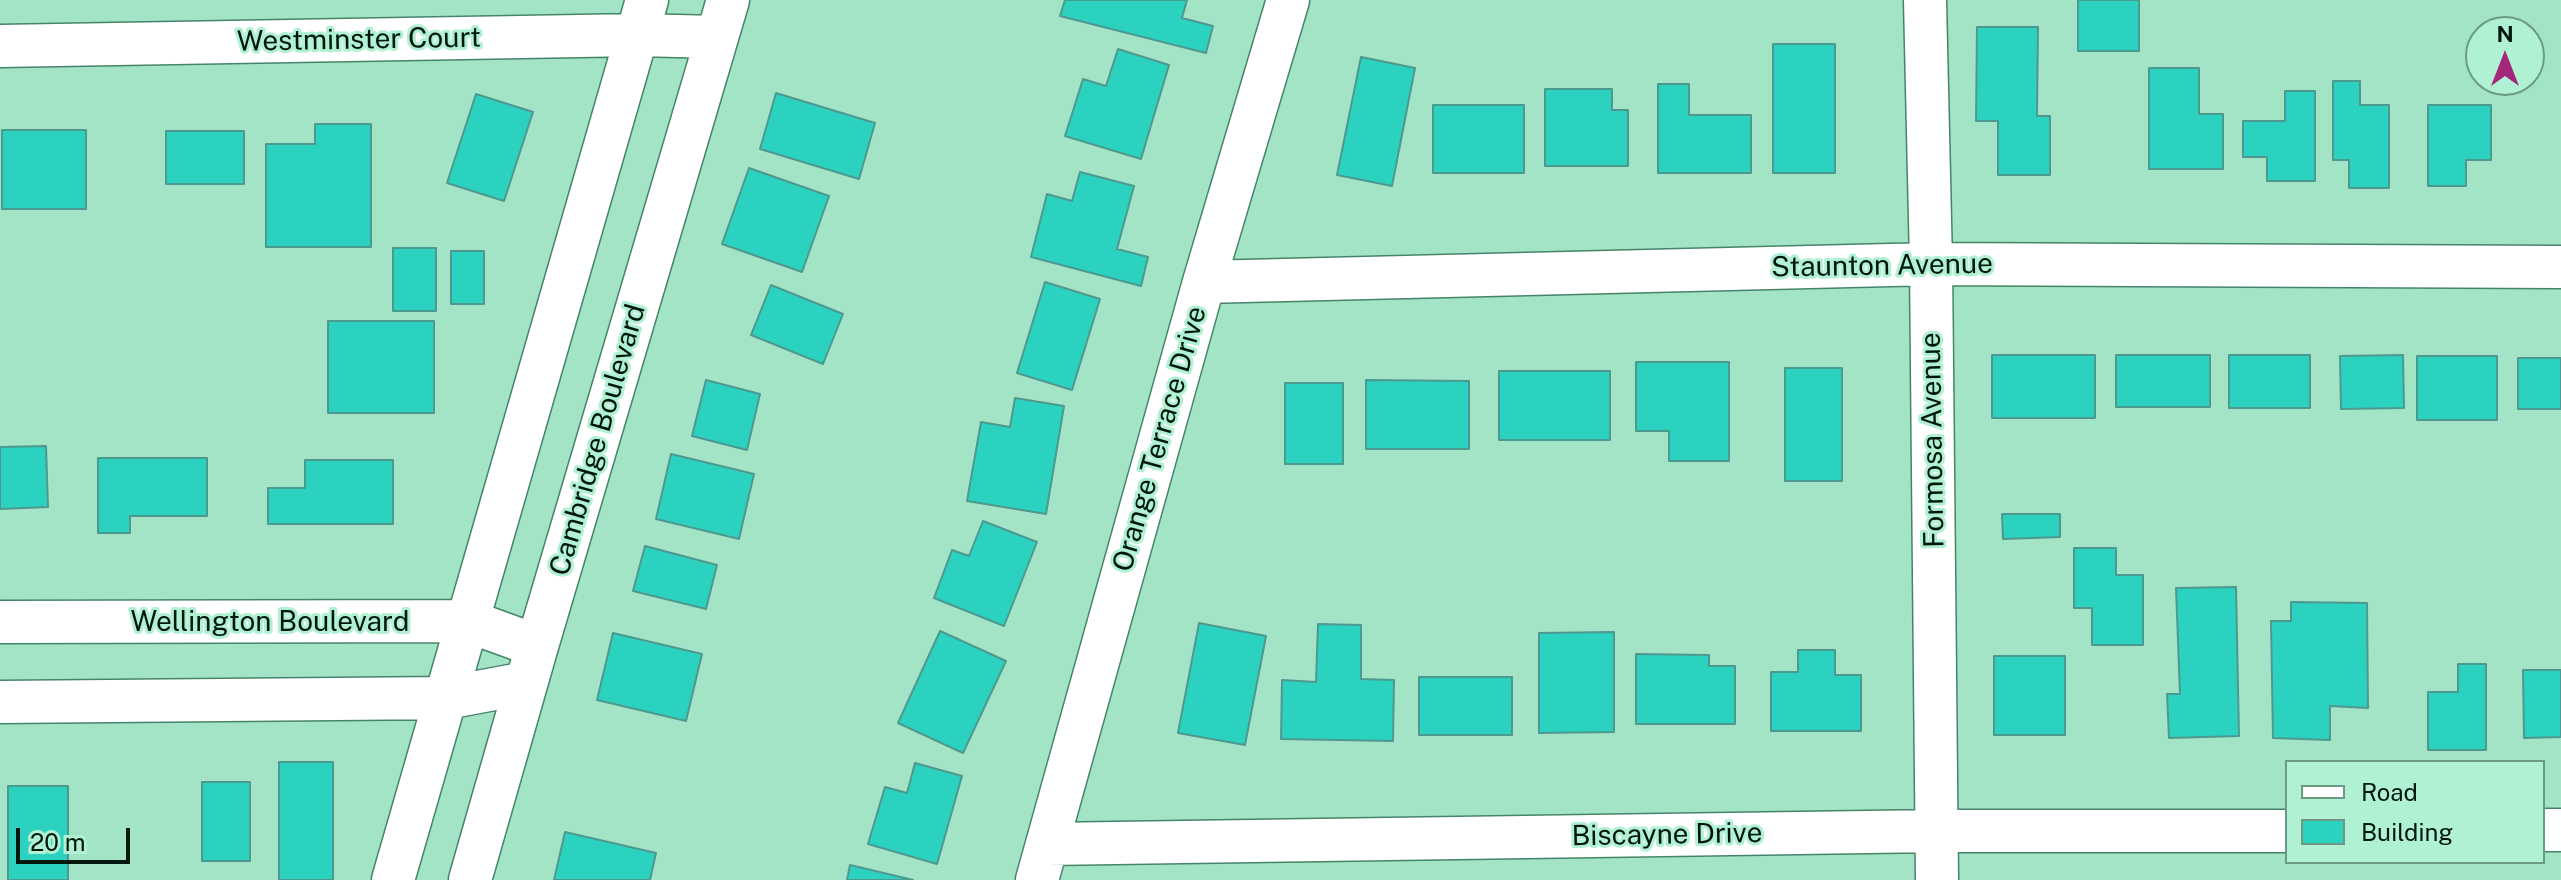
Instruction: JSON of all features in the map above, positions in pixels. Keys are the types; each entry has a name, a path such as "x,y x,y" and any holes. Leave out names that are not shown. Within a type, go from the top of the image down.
{"street":[{"name":"Orange Terrace Drive","path":"1042,862 1204,282 1288,0"},
{"name":"Formosa Avenue","path":"1925,0 1937,880"},
{"name":"Westminster Court","path":"0,46 642,17 723,18"},
{"path":"393,880 642,17"},
{"name":"Cambridge Boulevard","path":"470,880 723,18"},
{"name":"Staunton Avenue","path":"1204,282 1931,264 2561,267"},
{"name":"Wellington Boulevard","path":"0,622 468,621 531,664"},
{"path":"0,702 446,698 531,664"},
{"name":"Biscayne Drive","path":"1042,862 1936,831 2285,831"}],"building":[{"path":"1065,0 1187,0 1182,18 1213,26 1206,53 1060,16"},
{"path":"2078,0 2139,0 2139,51 2078,51"},
{"path":"1977,27 2038,27 2037,116 2050,116 2050,175 1998,175 1998,121 1976,121"},
{"path":"1773,44 1835,44 1835,173 1773,173"},
{"path":"1118,49 1169,65 1141,159 1065,136 1083,79 1106,86"},
{"path":"1361,57 1415,68 1392,186 1337,175"},
{"path":"2149,68 2199,68 2199,114 2223,114 2223,169 2149,169"},
{"path":"2333,81 2360,81 2360,105 2389,105 2389,188 2349,188 2349,160 2333,160"},
{"path":"1658,84 1689,84 1689,115 1751,115 1751,173 1658,173"},
{"path":"1545,89 1612,89 1612,110 1628,110 1628,166 1545,166"},
{"path":"2285,91 2315,91 2315,181 2267,181 2267,157 2243,157 2243,121 2285,121"},
{"path":"776,93 875,123 859,179 760,149"},
{"path":"476,94 533,112 504,201 447,183"},
{"path":"1433,105 1524,105 1524,173 1433,173"},
{"path":"2428,105 2491,105 2491,160 2466,160 2466,186 2428,186"},
{"path":"315,124 371,124 371,247 266,247 266,144 315,144"},
{"path":"2,130 86,130 86,209 2,209"},
{"path":"166,131 244,131 244,184 166,184"},
{"path":"749,168 829,196 802,272 722,244"},
{"path":"1080,172 1134,186 1117,249 1148,257 1141,286 1031,257 1047,194 1072,201"},
{"path":"393,248 436,248 436,311 393,311"},
{"path":"451,251 484,251 484,304 451,304"},
{"path":"1045,282 1100,299 1072,390 1017,373"},
{"path":"771,285 843,314 823,364 751,335"},
{"path":"328,321 434,321 434,413 328,413"},
{"path":"1992,355 2095,355 2095,418 1992,418"},
{"path":"2116,355 2210,355 2210,407 2116,407"},
{"path":"2229,355 2310,355 2310,408 2229,408"},
{"path":"2403,355 2404,408 2341,409 2340,356"},
{"path":"2417,356 2497,356 2497,420 2417,420"},
{"path":"2518,358 2561,358 2561,409 2518,409"},
{"path":"1636,362 1729,362 1729,461 1669,461 1669,431 1636,431"},
{"path":"1785,368 1842,368 1842,481 1785,481"},
{"path":"1499,371 1610,371 1610,440 1499,440"},
{"path":"706,380 760,394 747,450 692,436"},
{"path":"1366,380 1469,381 1469,449 1366,449"},
{"path":"1285,383 1343,383 1343,464 1285,464"},
{"path":"1015,398 1064,406 1046,514 967,501 981,422 1010,427"},
{"path":"46,446 48,507 0,509 0,447"},
{"path":"671,454 754,474 739,539 656,519"},
{"path":"98,458 207,458 207,516 130,516 130,533 98,533"},
{"path":"305,460 393,460 393,524 268,524 268,488 305,488"},
{"path":"2002,514 2060,514 2060,537 2003,539"},
{"path":"983,521 1037,542 1004,626 934,598 952,550 969,556"},
{"path":"645,546 717,565 706,609 633,591"},
{"path":"2074,548 2116,548 2116,575 2143,575 2143,645 2092,645 2092,608 2074,608"},
{"path":"2236,587 2239,736 2169,738 2167,694 2180,694 2176,588"},
{"path":"2291,602 2367,603 2368,708 2330,706 2330,740 2273,738 2271,621 2291,621"},
{"path":"1199,623 1266,636 1245,745 1178,733"},
{"path":"1318,624 1361,625 1361,679 1394,680 1393,741 1281,739 1282,680 1316,682"},
{"path":"940,631 1006,661 963,753 898,723"},
{"path":"1614,632 1614,732 1539,733 1539,633"},
{"path":"613,633 702,654 686,721 597,700"},
{"path":"1798,650 1835,650 1835,675 1861,675 1861,731 1771,731 1771,672 1798,672"},
{"path":"1636,654 1709,655 1709,666 1735,666 1735,724 1636,724"},
{"path":"1994,656 2065,656 2065,735 1994,735"},
{"path":"2458,664 2486,664 2486,750 2428,750 2428,692 2458,692"},
{"path":"2523,670 2561,670 2561,737 2524,738"},
{"path":"1419,677 1512,677 1512,735 1419,735"},
{"path":"279,762 333,762 333,880 279,880"},
{"path":"915,763 962,776 937,864 868,844 885,787 907,793"},
{"path":"202,782 250,782 250,861 202,861"},
{"path":"8,786 68,786 68,880 8,880"},
{"path":"565,832 656,853 650,880 554,880"},
{"path":"850,865 913,880 847,880"}]}
